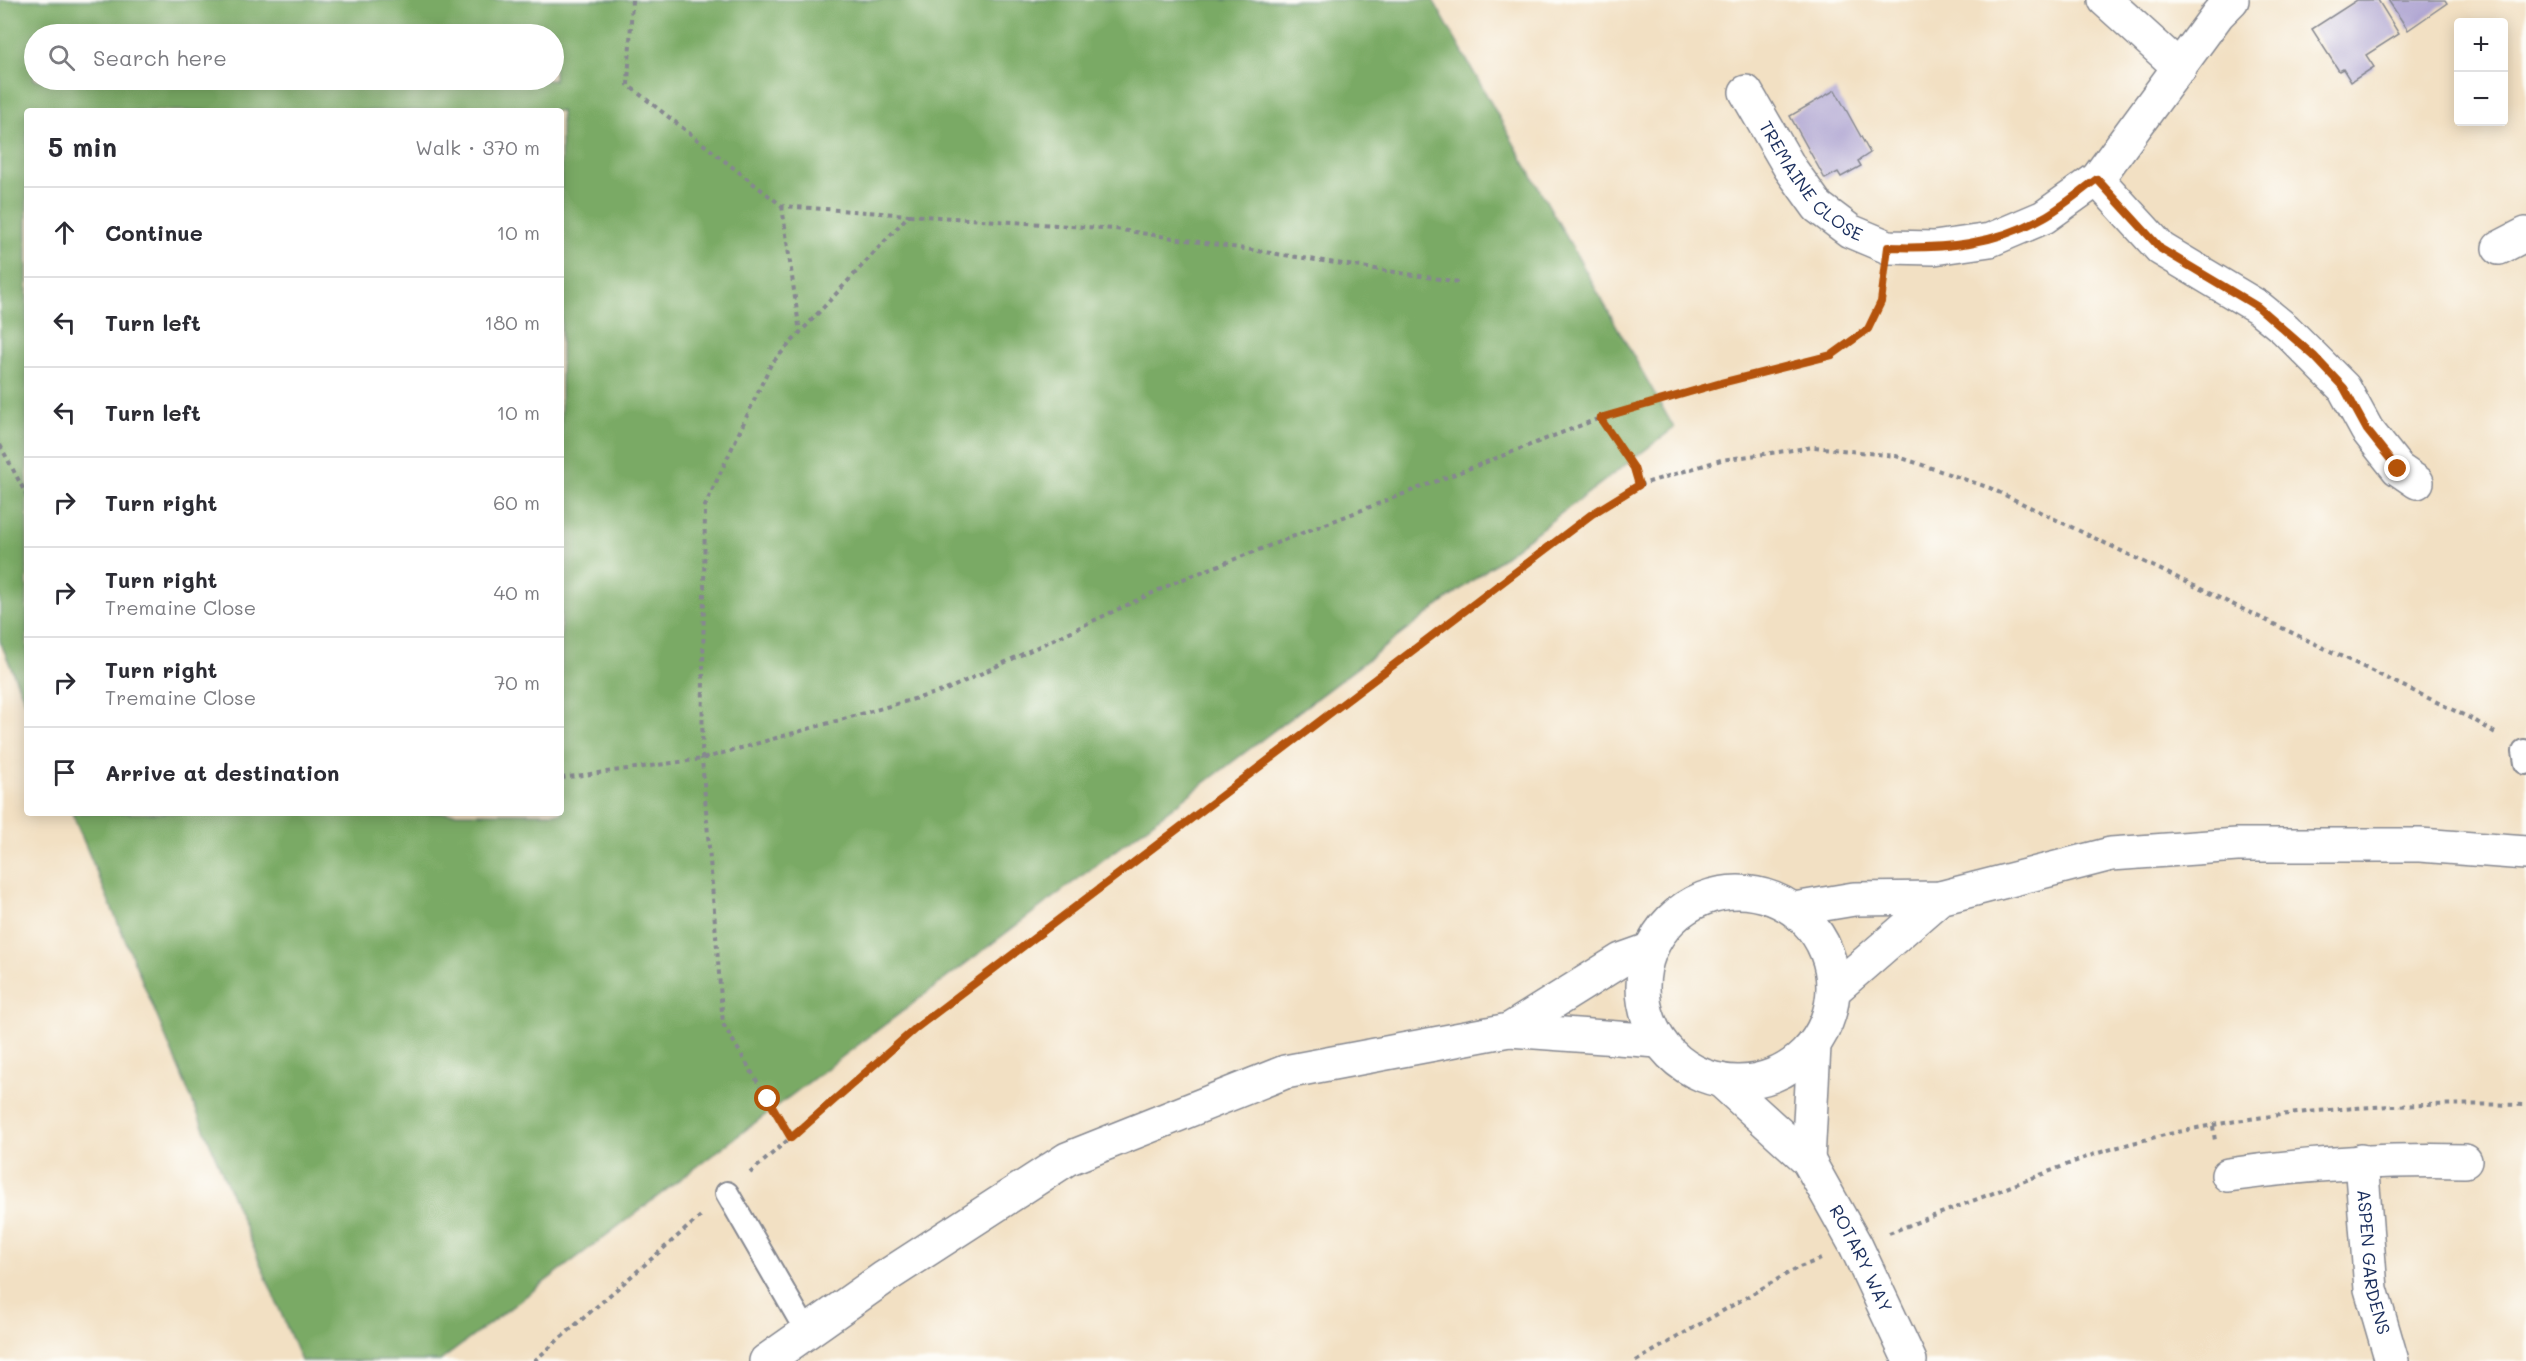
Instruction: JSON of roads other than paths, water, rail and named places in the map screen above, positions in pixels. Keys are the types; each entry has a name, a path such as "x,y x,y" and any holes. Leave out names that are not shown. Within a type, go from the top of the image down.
{"main road":[{"path":"2105,0 2180,68"},
{"name":"TREMAINE CLOSE","path":"1746,92 1790,168 1818,207 1850,231 1888,247 1934,248 1990,240 2044,217 2097,179 2218,14 2232,0"},
{"path":"2097,179 2161,249 2258,307 2285,329 2344,388 2367,430 2398,469 2417,482"},
{"path":"1794,909 1854,900 1940,898 2111,854 2237,845 2526,846"},
{"path":"1740,891 1768,896 1794,909 1816,931 1830,959 1834,990 1828,1019 1814,1046 1792,1066 1765,1079 1735,1083 1705,1077 1679,1063 1658,1041 1644,1006 1642,987 1649,950 1664,925 1686,906 1712,895 1740,891"},
{"path":"1834,990 1940,898"},
{"path":"1509,1030 1621,960 1649,950"},
{"path":"766,1361 885,1277 1067,1160 1285,1072 1509,1030 1658,1041"},
{"path":"1808,1160 1814,1046"},
{"name":"ROTARY WAY","path":"1720,1080 1808,1160 1856,1246 1910,1361"},
{"path":"2228,1175 2298,1165 2361,1161 2465,1161"},
{"name":"ASPEN GARDENS","path":"2361,1161 2371,1289 2392,1361"}],"lane":[{"path":"727,1193 807,1332"}]}
